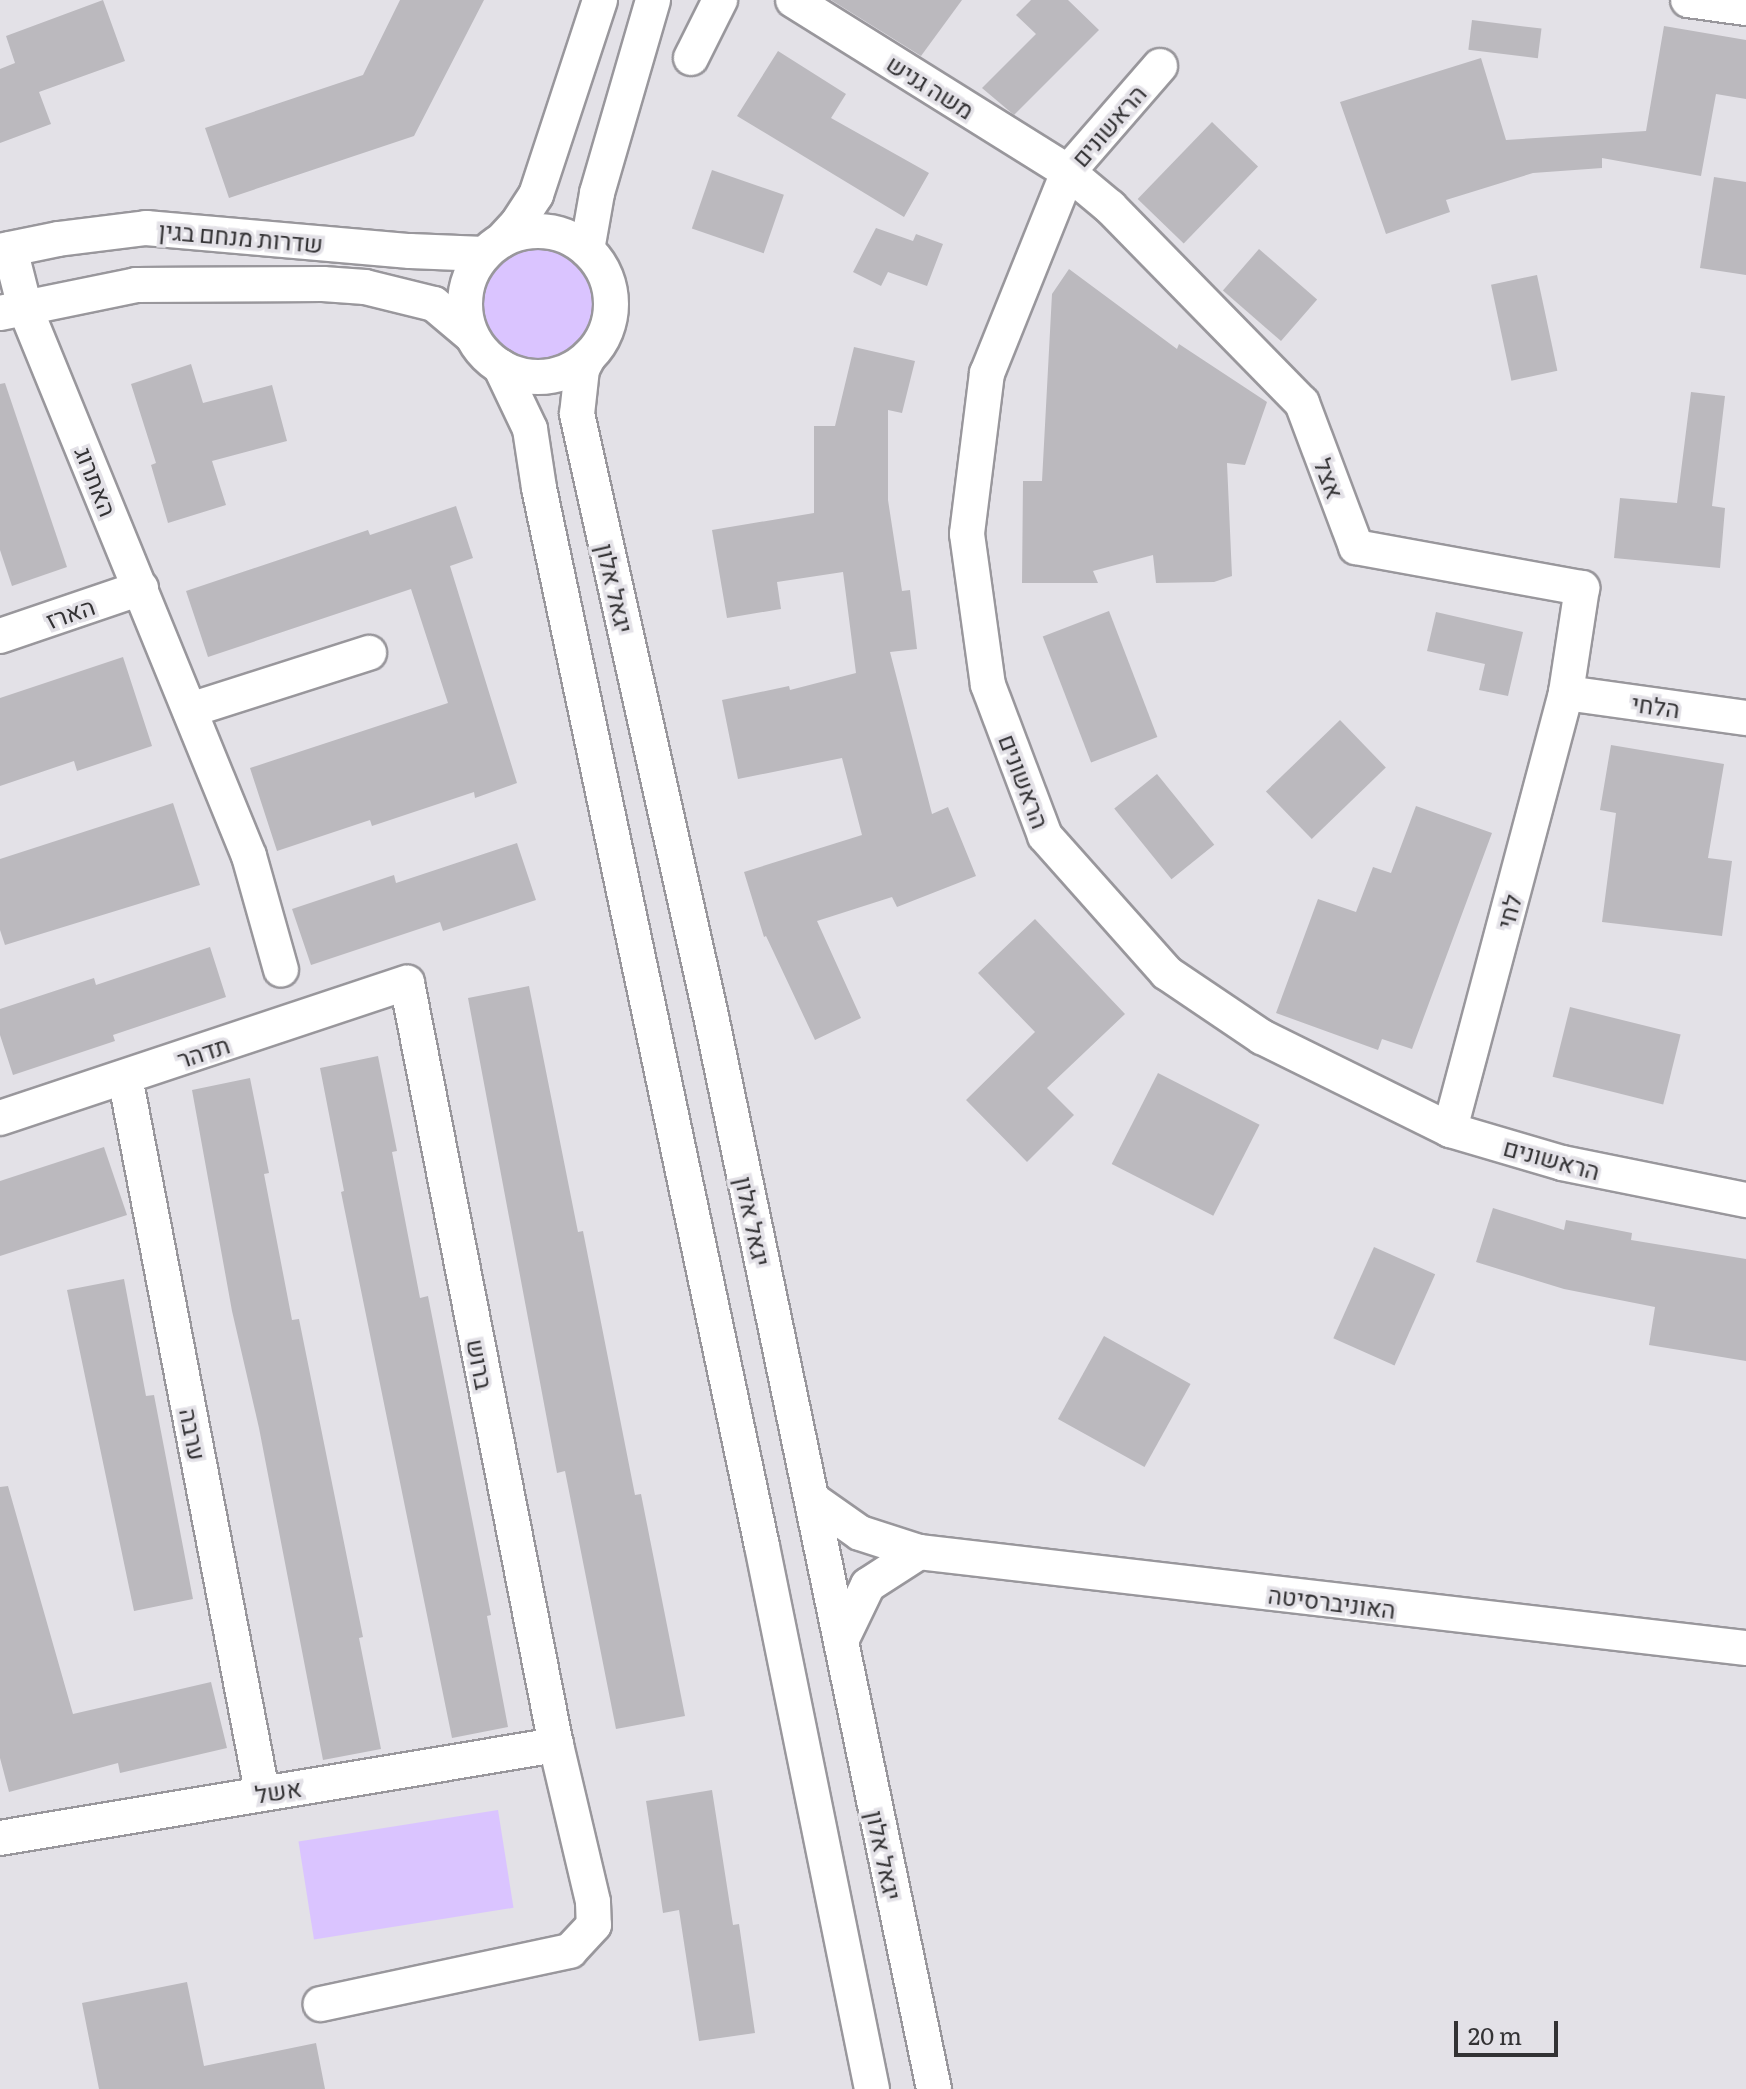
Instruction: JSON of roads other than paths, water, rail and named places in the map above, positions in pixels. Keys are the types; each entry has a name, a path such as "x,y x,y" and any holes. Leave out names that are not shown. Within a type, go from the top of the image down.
{"street":[{"path":"493,247 523,233 546,231 568,237 587,250 602,269 610,291 610,314 603,336 589,356 554,375 526,376 500,366 483,353 471,335 465,314 465,292 493,247 517,224 536,195 600,0"},
{"path":"587,250 597,193 653,0"},
{"path":"691,58 720,0"},
{"name":"משה גניש","path":"793,0 1068,172"},
{"path":"1688,0 1746,8"},
{"name":"הראשונים","path":"1160,66 1068,172 987,373 967,534 988,685 1045,836 1167,973 1262,1037 1450,1130 1562,1163 1746,1200"},
{"name":"אצל","path":"1068,172 1110,207 1302,403 1356,547 1582,588 1566,693"},
{"name":"שדרות מנחם בגין","path":"5,250 58,239 146,228 493,247"},
{"name":"האתרוג","path":"5,250 13,311 141,588 249,856 281,970"},
{"name":"שדרות מנחם בגין","path":"13,311 136,285 323,284 365,287 434,304 471,335"},
{"name":"יגאל אלון","path":"589,356 582,369 577,414 711,1016 934,2089"},
{"path":"500,366 530,429 539,488 759,1530 872,2089"},
{"name":"הארז","path":"0,636 141,588"},
{"path":"190,710 369,653"},
{"name":"הלחי","path":"1566,693 1746,718"},
{"name":"לחי","path":"1450,1130 1566,693"},
{"name":"תדהר","path":"0,1118 407,983"},
{"name":"ברוש","path":"321,2004 570,1951 594,1925 593,1902 556,1745 407,983"},
{"name":"ערבה","path":"125,1077 262,1792"},
{"name":"האוניברסיטה","path":"813,1500 860,1533 919,1552 1746,1648"},
{"path":"841,1641 868,1585 919,1552"},
{"name":"אשל","path":"0,1838 556,1745"}]}
